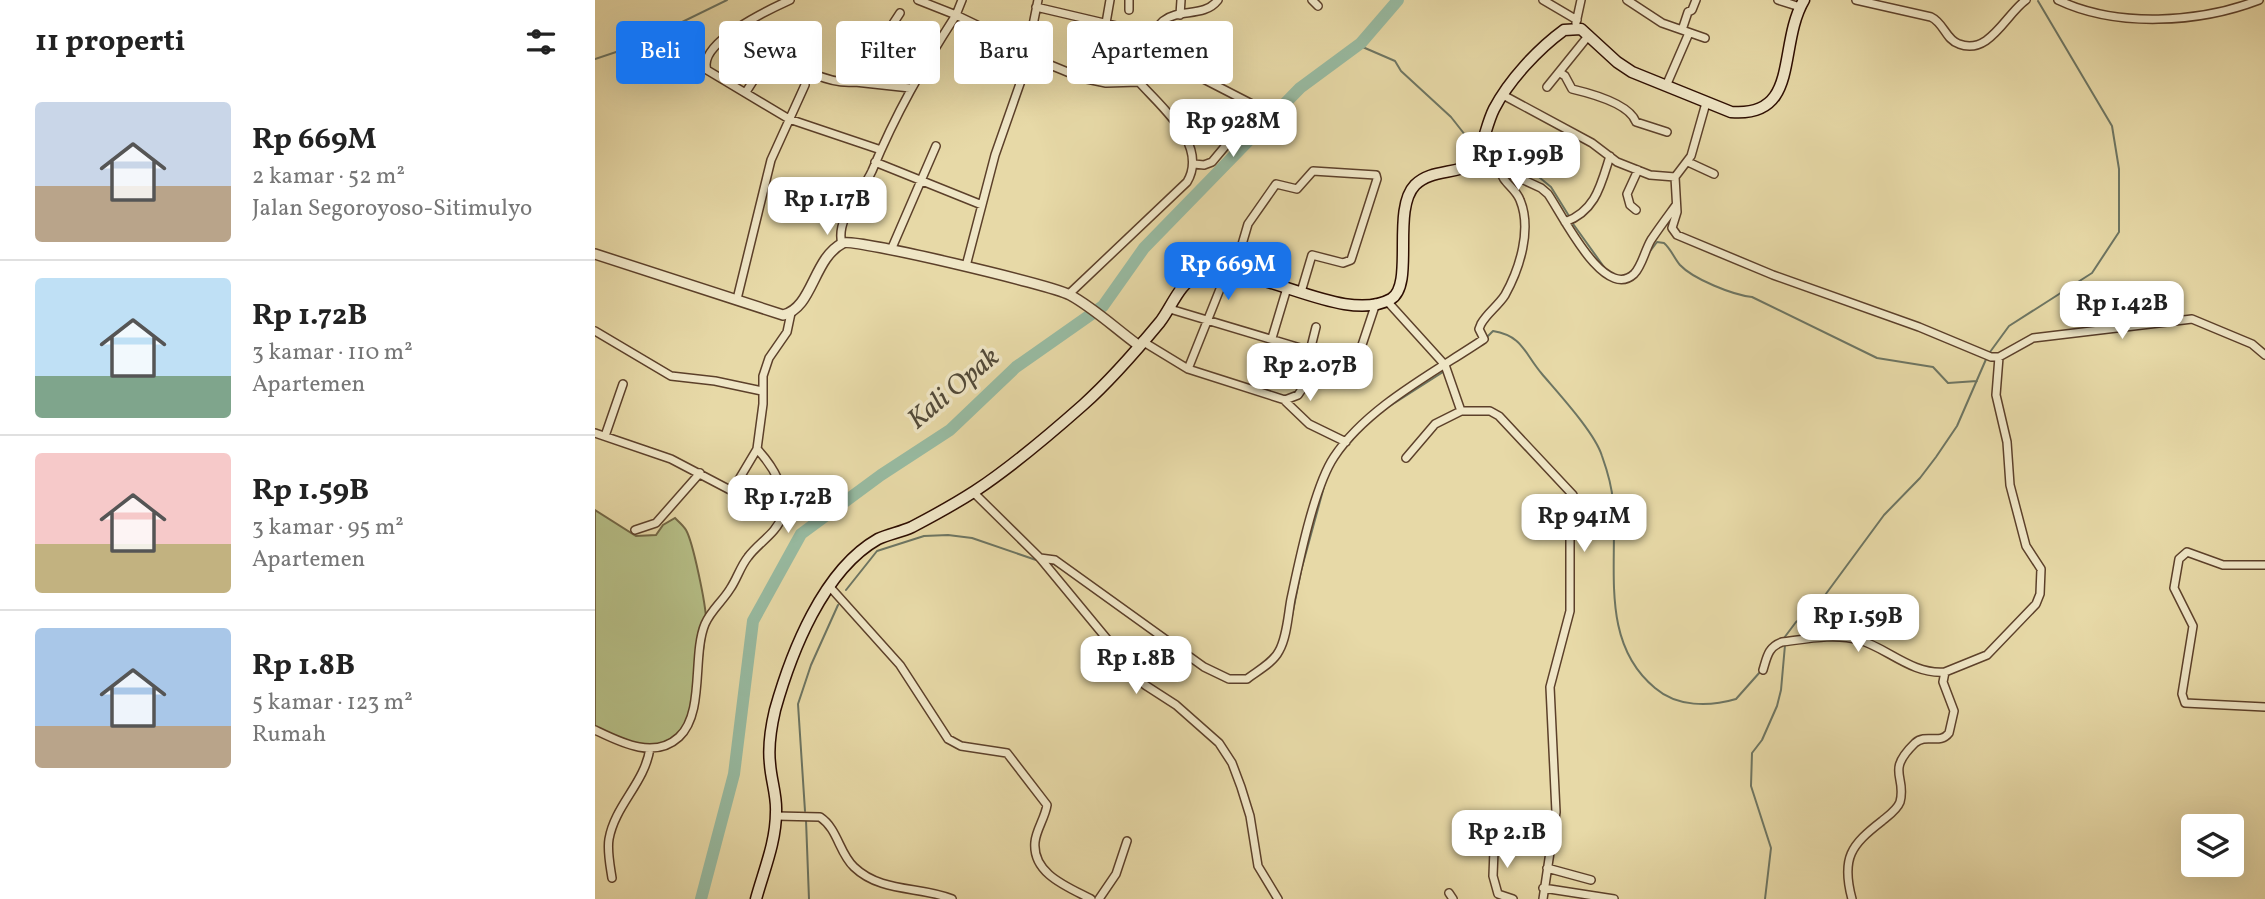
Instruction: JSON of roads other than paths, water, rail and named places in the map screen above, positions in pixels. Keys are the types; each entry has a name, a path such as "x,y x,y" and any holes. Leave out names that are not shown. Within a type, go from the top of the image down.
{"main road":[{"path":"756,899 772,846 776,816 770,762 775,711 795,649 817,606 830,587 866,548 974,492 1040,442 1091,398 1170,309 1192,278 1202,274 1229,274 1356,304 1387,301 1396,295 1399,288 1402,229 1410,192 1424,178 1463,169 1476,158 1490,119 1503,95 1564,30 1576,24 1622,66 1706,103 1731,112 1748,113 1763,109 1773,101 1780,90 1791,34 1802,4"}],"street":[{"path":"751,21 790,0"},
{"path":"918,0 968,21"},
{"path":"842,244 840,230 910,88 956,15 962,0"},
{"path":"1106,21 1110,0"},
{"path":"1129,0 1129,10"},
{"path":"1180,15 1181,0"},
{"path":"1163,21 1204,10 1218,0"},
{"path":"1543,0 1576,24 1581,0"},
{"path":"1627,0 1662,23 1705,38"},
{"path":"1666,86 1686,32 1688,12 1692,10 1696,0"},
{"path":"1778,0 1802,4"},
{"path":"1856,0 1931,17 1937,20 1952,41 1971,46 1990,38 2017,6 2026,0"},
{"path":"2057,0 2113,15 2152,18 2220,12 2259,0"},
{"path":"1035,21 1037,3 1096,21"},
{"path":"896,21 901,13"},
{"path":"1547,87 1589,35"},
{"path":"719,43 708,55 705,66 719,77"},
{"path":"1559,72 1566,76 1571,89 1594,93 1632,114 1636,122 1667,132"},
{"path":"731,84 789,119 881,150"},
{"path":"746,92 752,84"},
{"path":"873,84 910,88"},
{"path":"966,266 995,155 1019,84"},
{"path":"1073,297 1187,182 1194,164 1184,133 1141,84"},
{"path":"1194,164 1212,162 1253,113 1252,104 1213,84"},
{"path":"737,299 770,163 805,85"},
{"path":"1503,95 1638,170 1652,176 1675,177"},
{"path":"1706,103 1688,162 1675,177 1677,204 1672,228 1678,235 1773,275 1992,356 2033,338 2192,318 2252,344 2265,355"},
{"path":"891,250 936,146"},
{"path":"1569,220 1595,200 1610,156"},
{"path":"1476,158 1541,188 1548,194 1609,278 1625,279 1637,271 1652,238 1677,204"},
{"path":"875,162 982,205"},
{"path":"1688,162 1714,174"},
{"path":"1040,558 1055,560 1204,667 1229,679 1247,679 1280,650 1298,568 1323,480 1335,456 1382,408 1484,339 1479,329 1506,293 1524,244 1526,223 1520,197 1503,181 1500,169"},
{"path":"1636,210 1630,205 1627,194 1638,170"},
{"path":"1188,369 1206,319 1229,274 1246,229 1276,184 1297,188 1314,171 1376,175 1351,260 1343,263 1312,256 1301,292"},
{"path":"595,433 635,444 700,473 718,486 732,491 757,449 764,404 763,376 769,358 787,332 791,313 802,301 820,266 842,244 862,243 966,266 1073,297 1112,326 1188,369 1285,400 1309,424 1346,442"},
{"path":"1262,282 1275,248"},
{"path":"595,254 776,314 791,313"},
{"path":"1272,338 1287,288"},
{"path":"1387,301 1445,365 1461,411"},
{"path":"1319,363 1348,369 1356,366 1376,303"},
{"path":"1170,309 1272,338 1320,355 1319,363 1298,395 1285,400"},
{"path":"1310,351 1316,327"},
{"path":"595,331 671,376 715,381 762,391"},
{"path":"1763,670 1769,650 1774,645 1782,642 1843,638 1870,643 1890,656 1929,671 1945,672 1982,659 2036,604 2040,594 2041,569 2026,546 2010,485 2007,442 1996,395 1992,356"},
{"path":"605,436 623,384"},
{"path":"1406,458 1436,424 1461,411 1490,411 1499,416 1573,495 1570,611 1550,687 1556,812 1543,899"},
{"path":"595,730 623,745 650,748 666,745 679,737 686,727 693,710 698,655 706,621 727,593 748,557 782,517 781,489 768,460 757,449"},
{"path":"635,530 653,525 700,473"},
{"path":"974,492 1040,558 1129,669 1145,685 1176,705 1219,743 1232,762 1241,787 1258,866 1278,899"},
{"path":"2265,565 2223,565 2187,552 2179,559 2174,588 2193,626 2182,694 2185,703 2192,706 2265,707"},
{"path":"830,587 900,665 948,740 961,746 998,750 1010,755 1047,805 1035,840 1039,862 1051,877 1091,899"},
{"path":"1852,899 1849,868 1853,846 1897,807 1900,796 1900,761 1917,741 1924,738 1941,739 1949,733 1954,711 1943,682 1945,672"},
{"path":"612,878 609,839 616,819 648,763 650,748"},
{"path":"776,816 820,817 832,828 848,860 860,872 873,880 903,890 952,899"},
{"path":"1099,899 1116,874 1127,841"},
{"path":"1494,850 1494,888 1498,894 1513,899"},
{"path":"1547,868 1591,880"},
{"path":"1543,888 1614,899"}],"waterway":[{"path":"595,59 631,47 727,0"},
{"name":"Kali Opak","path":"701,899 734,774 753,621 801,534 881,475 950,430 1016,367 1103,306 1144,248 1300,88 1361,43 1398,0"},
{"path":"1990,352 2009,326 2092,273 2119,232 2119,169 2112,126 2038,1"},
{"path":"1358,45 1395,61 1401,71 1451,117 1473,145"},
{"path":"1486,153 1528,168 1551,187 1569,216"},
{"path":"1571,221 1604,267"},
{"path":"1648,254 1657,242 1664,243 1680,265 1703,281 1752,297 1877,358 1933,367 1948,383 1977,381"},
{"path":"1614,282 1622,283 1635,277"},
{"path":"1487,337 1493,331 1517,341 1576,414 1598,447 1612,496 1618,626 1637,669 1664,694 1694,704 1736,699 1760,672"},
{"path":"1469,353 1484,342"},
{"path":"1768,647 1784,638 1796,622 1817,606 1884,515 1920,478 1936,457 1957,426 1987,357"},
{"path":"1382,411 1443,372"},
{"path":"1345,448 1353,439"},
{"path":"1292,616 1301,571 1325,483"},
{"path":"846,590 877,551 924,536 972,538 1039,561"},
{"path":"1052,563 1062,569"},
{"path":"805,811 798,704 811,665 838,605"},
{"path":"1765,899 1771,848 1751,786 1752,753 1762,740 1777,706 1785,645"},
{"path":"806,820 809,899"}]}
